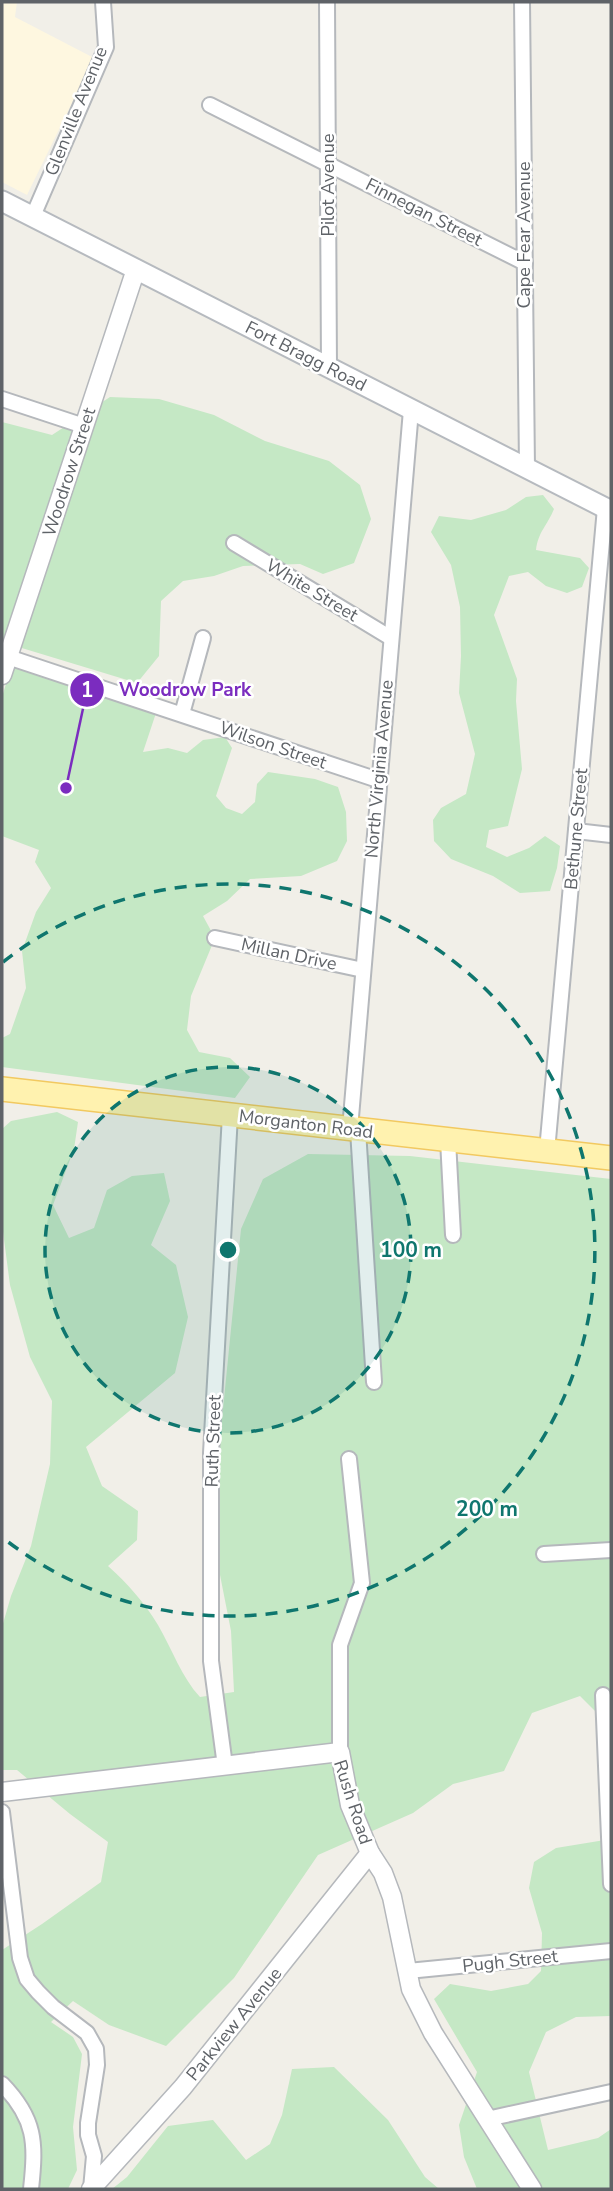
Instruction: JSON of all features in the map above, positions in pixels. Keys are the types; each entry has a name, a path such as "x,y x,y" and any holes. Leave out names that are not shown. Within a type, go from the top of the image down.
{"main road":[{"name":"Fort Bragg Road","path":"2,201 608,510"},
{"name":"Morganton Road","path":"2,1089 611,1158"}],"street":[{"name":"Glenville Avenue","path":"33,216 106,47 103,2"},
{"name":"Pilot Avenue","path":"327,2 329,368"},
{"name":"Cape Fear Avenue","path":"522,2 527,468"},
{"name":"Finnegan Street","path":"210,105 525,263"},
{"name":"Woodrow Street","path":"2,675 136,269"},
{"path":"2,399 84,426"},
{"name":"North Virginia Avenue","path":"374,1382 354,1129 378,780 411,410"},
{"name":"Bethune Street","path":"547,1151 608,510"},
{"name":"White Street","path":"234,543 391,638"},
{"path":"182,714 203,638"},
{"name":"Wilson Street","path":"8,657 378,780"},
{"path":"576,831 611,835"},
{"name":"Millan Drive","path":"215,938 363,970"},
{"name":"Ruth Street","path":"225,1766 211,1661 211,1453 230,1115"},
{"path":"448,1140 453,1235"},
{"path":"340,1752 340,1645 362,1583 349,1459"},
{"path":"544,1554 611,1550"},
{"path":"603,1695 611,1884"},
{"name":"Rush Road","path":"2,1792 340,1752 350,1805 392,1897 411,1989 433,2033 532,2189"},
{"path":"2,1812 20,1958 27,1979 53,2007 87,2033 96,2049 97,2066 88,2123 88,2135 94,2156 91,2189"},
{"name":"Parkview Avenue","path":"91,2189 183,2087 370,1853"},
{"name":"Pugh Street","path":"408,1971 611,1951"},
{"path":"2,2084 24,2112 30,2127 35,2156 31,2189"},
{"path":"487,2119 611,2092"}],"shaded area":[{"path":"2,2 17,2 15,17 94,58 27,195 2,182"}],"green space":[{"path":"110,397 159,399 214,415 265,441 329,461 360,485 371,519 354,563 323,574 300,564 243,566 214,576 183,581 161,601 159,656 137,683 2,642 2,422 52,435"},
{"path":"543,495 554,509 536,550 580,558 589,568 582,587 567,593 546,586 528,572 509,576 494,615 517,679 516,701 522,769 508,826 489,830 486,847 507,857 529,848 545,836 560,846 550,891 520,893 493,876 451,859 434,841 433,820 441,808 466,794 475,754 459,693 460,607 451,565 431,532 439,516 471,520 506,510 526,497"},
{"path":"12,664 156,713 143,752 168,748 187,753 203,740 225,737 232,748 216,796 226,808 242,814 255,802 257,784 268,772 315,779 338,787 346,812 347,841 337,861 301,876 250,879 227,901 203,916 215,938 191,996 187,1030 199,1052 230,1058 250,1077 235,1098 2,1067 2,1038 10,1034 26,988 22,951 36,912 51,888 35,862 39,850 2,836 2,697"},
{"path":"57,1112 78,1122 74,1149 53,1205 69,1238 94,1228 107,1190 132,1176 164,1173 170,1201 151,1245 176,1265 188,1317 175,1373 86,1447 102,1486 138,1511 137,1540 108,1566 147,1609 200,1697 234,1692 231,1631 211,1529 241,1229 263,1179 308,1154 410,1156 611,1179 611,1727 580,1696 532,1713 504,1771 453,1784 413,1813 318,1855 234,1978 166,2046 109,2025 73,2001 51,2022 73,2037 82,2054 73,2127 77,2170 68,2189 2,2189 2,1950 101,1882 108,1842 17,1770 2,1770 2,1627 31,1546 50,1464 52,1401 30,1357 10,1285 2,1224 2,1129 11,1121"},
{"path":"611,1839 611,2016 576,2017 546,2032 529,2072 548,2150 598,2138 611,2129 611,2189 477,2189 464,2157 459,2125 477,2072 434,1999 450,1984 491,1991 528,1984 541,1971 542,1933 529,1888 534,1862 556,1848"},
{"path":"334,2067 388,2120 425,2177 439,2189 112,2189 127,2177 168,2126 213,2120 246,2160 270,2144 282,2115 292,2069"}],"place":[{"name":"Woodrow Park","path":"66,788"}]}
